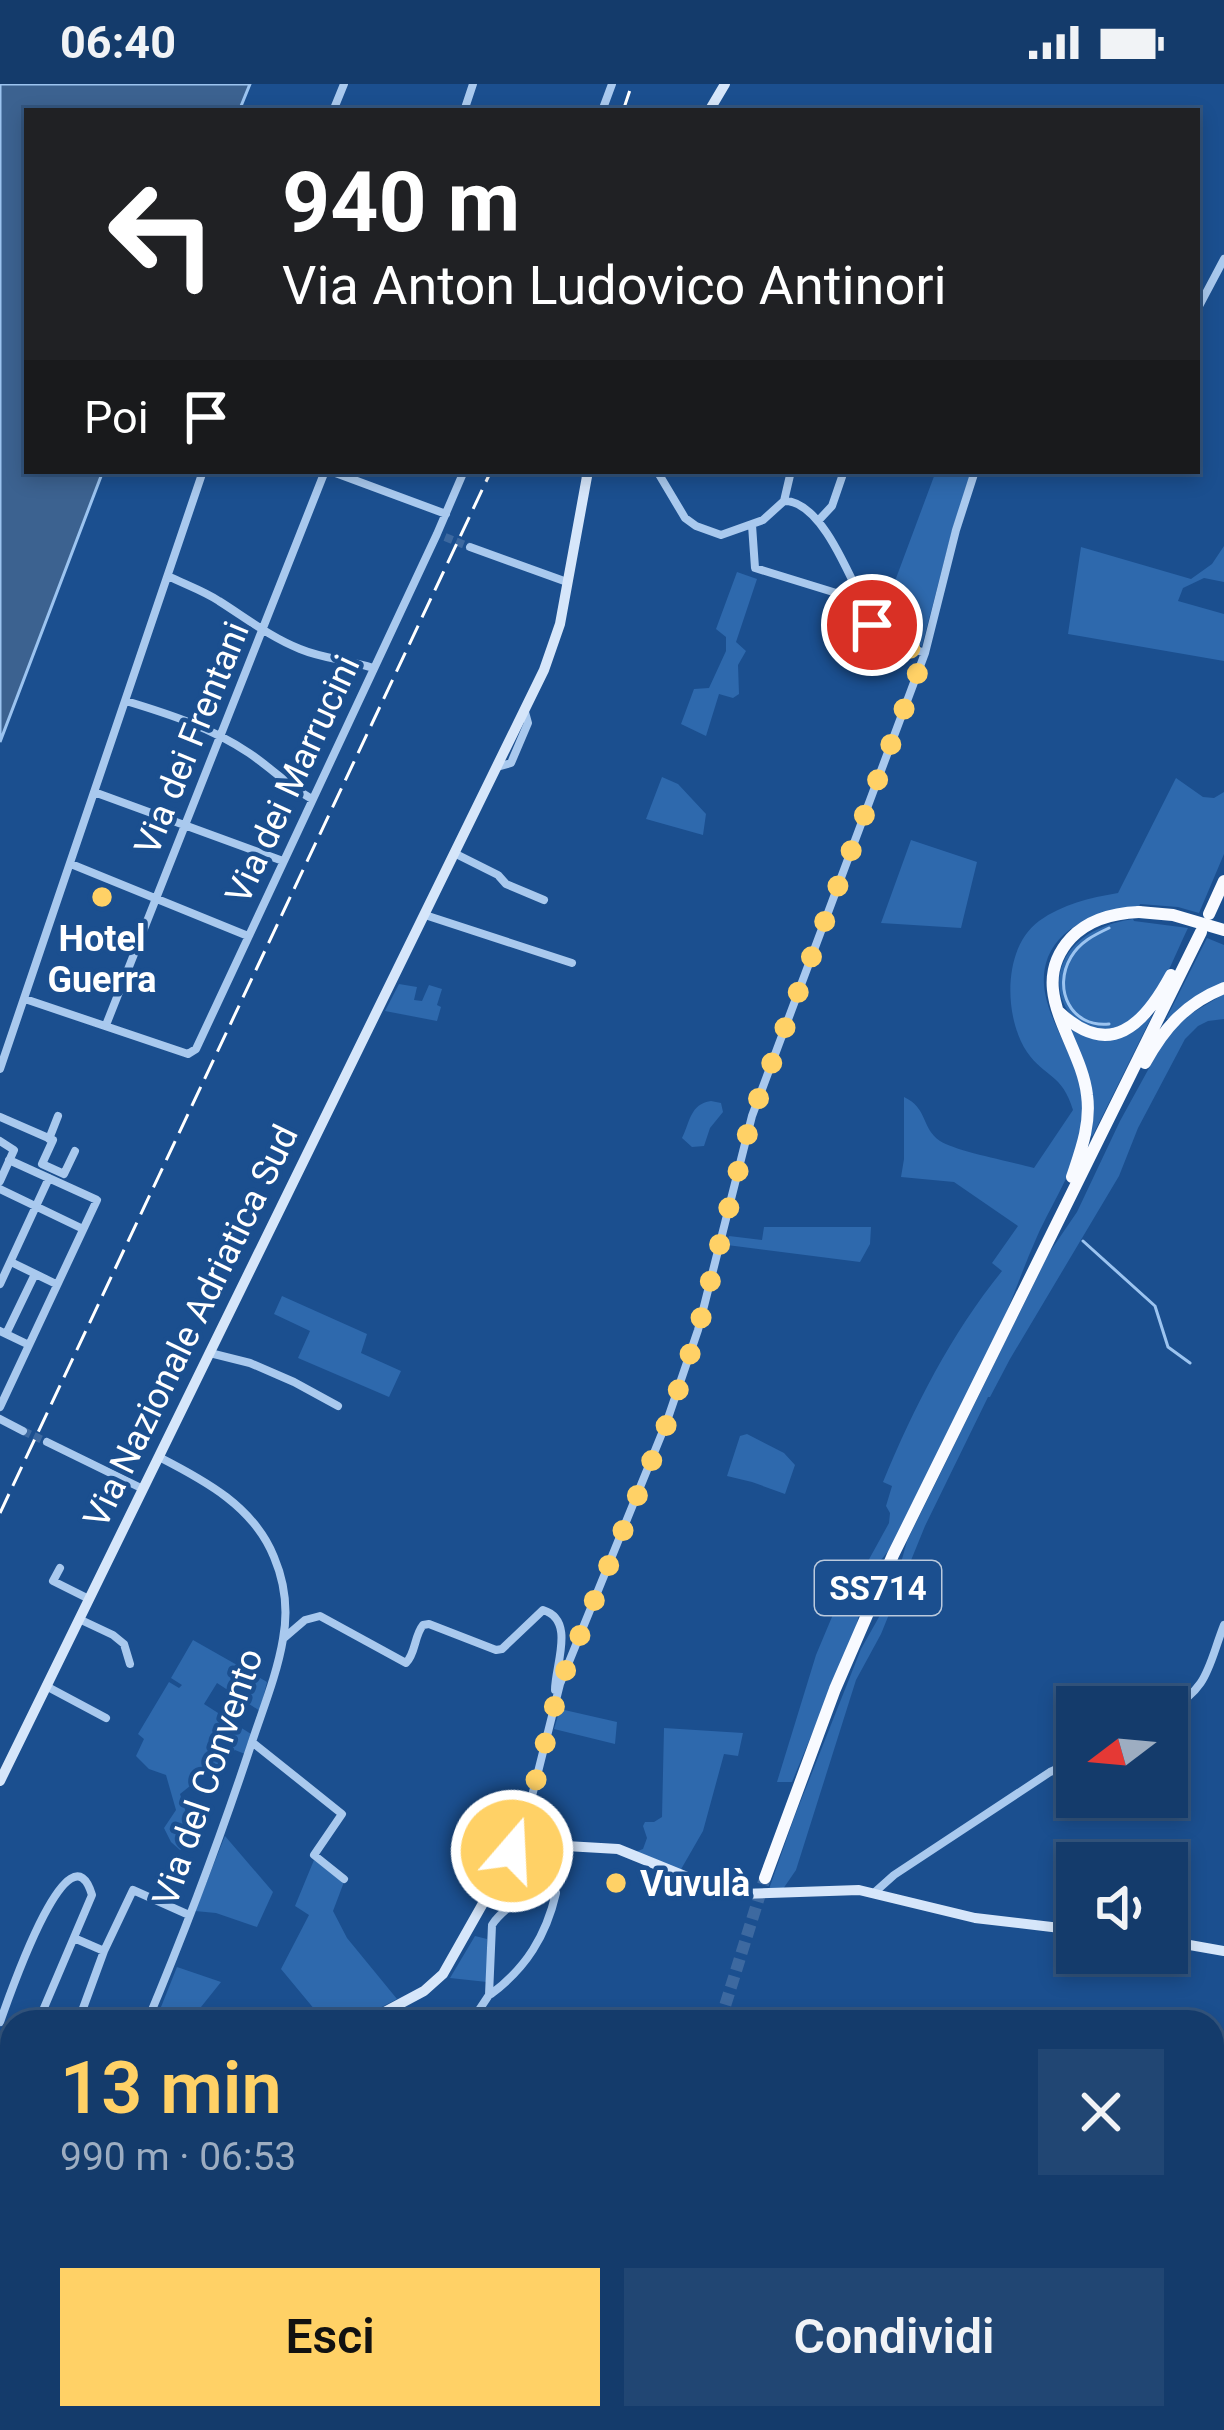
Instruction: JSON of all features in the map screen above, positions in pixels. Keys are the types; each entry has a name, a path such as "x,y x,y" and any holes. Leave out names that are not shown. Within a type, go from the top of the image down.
{"highway":[{"path":"1209,914 1224,881"},
{"path":"1057,1222 1089,1114 1084,1076 1052,989 1053,971 1067,943 1094,922 1139,912 1173,915 1224,930"},
{"name":"SS714","path":"765,1878 868,1608 1200,932 1189,938 1154,1005 1131,1027 1094,1035 1058,1011"},
{"path":"1106,1124 1172,1022 1196,1002 1224,988"}],"main road":[{"name":"Via Nazionale Adriatica Sud","path":"0,1781 4,1762 89,1599 551,653 587,474"},
{"path":"388,2010 424,1991 442,1974 486,1898 520,1852 562,1846 618,1849 719,1890 741,1894 859,1890 975,1918 1056,1928"},
{"path":"1188,1945 1224,1951"}],"street":[{"path":"1200,304 1224,259"},
{"path":"0,1070 202,474"},
{"name":"Via dei Frentani","path":"106,1025 326,474"},
{"path":"335,474 446,514"},
{"name":"Via dei Marrucini","path":"106,1025 188,1054 196,1048 441,535 463,474"},
{"path":"659,474 685,518 722,535 764,520 784,501 789,474"},
{"path":"818,521 832,506 843,474"},
{"path":"489,1995 492,1925 532,1883 520,1852 556,1698 668,1421 698,1330 752,1116 925,653 974,474"},
{"path":"784,501 801,504 818,521 880,638 925,653"},
{"path":"752,525 755,568 860,601"},
{"path":"470,547 568,582"},
{"path":"168,576 217,599 263,631 319,656 374,668"},
{"path":"126,701 214,731 312,799"},
{"path":"94,792 283,861"},
{"path":"454,853 544,900"},
{"path":"71,864 248,936"},
{"path":"423,915 572,963"},
{"path":"27,994 106,1025"},
{"path":"49,1139 58,1116"},
{"path":"0,1117 53,1140 42,1164 64,1174 75,1151"},
{"path":"0,1141 14,1148 0,1185 83,1229"},
{"path":"0,1407 97,1200 10,1160"},
{"path":"0,1284 49,1178"},
{"path":"11,1262 56,1284"},
{"path":"29,1345 3,1332 35,1274"},
{"path":"210,1353 264,1370 338,1406"},
{"path":"0,1374 13,1380"},
{"path":"0,1419 22,1431"},
{"path":"47,1442 142,1489"},
{"name":"Via del Convento","path":"152,2010 252,1742 283,1639 285,1601 276,1560 255,1522 218,1491 159,1457"},
{"path":"60,1568 53,1581 89,1599"},
{"path":"283,1639 305,1621 320,1616 406,1664 423,1625 496,1650 537,1614 549,1610 561,1625 556,1698"},
{"path":"79,1619 124,1644 130,1664"},
{"path":"1188,1698 1204,1679 1224,1625"},
{"path":"46,1686 106,1718"},
{"path":"252,1742 342,1814 314,1856 344,1879"},
{"path":"875,1892 1056,1769"},
{"path":"5,2010 48,1904 59,1886 76,1879 88,1884 92,1895 43,2010"},
{"path":"82,2010 134,1890 189,1915"},
{"path":"479,2010 534,1951 556,1893"},
{"path":"74,1938 104,1951"}],"shaded area":[{"path":"0,84 250,84 240,108 24,108 24,474 102,474 0,742"},
{"path":"935,474 971,474 922,646 882,629"},
{"path":"1224,546 1224,582 1204,578 1183,588 1178,601 1224,614 1224,661 1068,634 1081,547 1191,579 1212,564"},
{"path":"737,572 757,579 736,642 746,651 738,665 739,694 733,698 719,694 706,736 681,724 694,689 709,688 726,651 726,637 716,629"},
{"path":"662,777 678,784 706,814 703,835 646,819"},
{"path":"1176,778 1203,797 1224,792 1224,854 1199,913 1140,904 1075,927 1048,957 1045,995 1082,1092 1079,1146 985,1359 893,1545 865,1591 855,1630 792,1782 777,1782 816,1655 847,1581 856,1583 889,1523 886,1506 892,1486 883,1482 895,1454 950,1346 1002,1271 992,1263 1018,1226 954,1182 901,1177 904,1097 947,1145 1034,1168 1073,1110 1064,1089 1019,1038 1010,984 1018,948 1048,915 1077,902 1118,893"},
{"path":"911,840 977,862 961,928 881,923"},
{"path":"1133,919 1188,928 1143,1010 1116,1027 1092,1029 1073,1018 1062,999 1060,975 1069,952 1093,932"},
{"path":"1207,938 1224,945 1224,986 1166,1019"},
{"path":"399,984 417,987 414,1000 422,1001 429,985 442,989 437,1021 385,1011"},
{"path":"1224,994 1224,1019 1198,1026 1185,1039 1138,1128 1119,1176 988,1397 856,1680 796,1870 783,1889 769,1889 861,1649 893,1592 907,1541 1049,1253 1077,1212 1165,1039 1182,1019"},
{"path":"1152,1016 1090,1137 1089,1084 1070,1035 1072,1029 1094,1038 1114,1037"},
{"path":"721,1103 723,1112 704,1146 692,1147 682,1138 689,1120 699,1106"},
{"path":"764,1227 871,1227 870,1244 860,1262 727,1245 729,1236 762,1240"},
{"path":"282,1296 367,1334 361,1353 401,1371 389,1397 298,1358 310,1331 274,1314"},
{"path":"747,1434 784,1453 795,1465 785,1494 727,1476 740,1436"},
{"path":"193,1640 267,1682 260,1711 217,1683 204,1704 251,1734 245,1754 235,1750 180,1794 190,1833 180,1850 164,1828 176,1810 166,1775 149,1769 136,1756 144,1739 138,1734 169,1682 182,1685 171,1678"},
{"path":"560,1709 617,1722 615,1744 554,1729"},
{"path":"664,1728 743,1733 738,1756 724,1754 703,1831 680,1871 635,1852 643,1849 647,1838 645,1822 662,1817"},
{"path":"225,1836 273,1892 257,1927 195,1911"},
{"path":"314,1860 344,1882 333,1911 347,1938 397,1999 376,2010 315,2010 281,1969 309,1915 295,1906"},
{"path":"475,1936 487,1939 487,1982 450,1978"},
{"path":"177,1967 221,1982 199,2010 160,2010"}],"waterway":[{"path":"1109,928 1075,952 1064,982 1075,1013 1096,1024 1109,1024"},
{"path":"1083,1241 1155,1306 1168,1347 1190,1363"}],"tunnel":[{"path":"445,537 470,547"},
{"path":"23,1431 47,1442"},
{"path":"724,2010 765,1878"}],"railway":[{"path":"624,108 632,84"},
{"path":"0,1513 490,474"}],"place":[{"name":"Hotel Guerra","path":"102,897"},
{"name":"Vuvulà","path":"616,1883"}],"route":[{"path":"512,1851 525,1824 560,1684 668,1421 698,1330 752,1116 925,653 880,638 872,625"}]}
